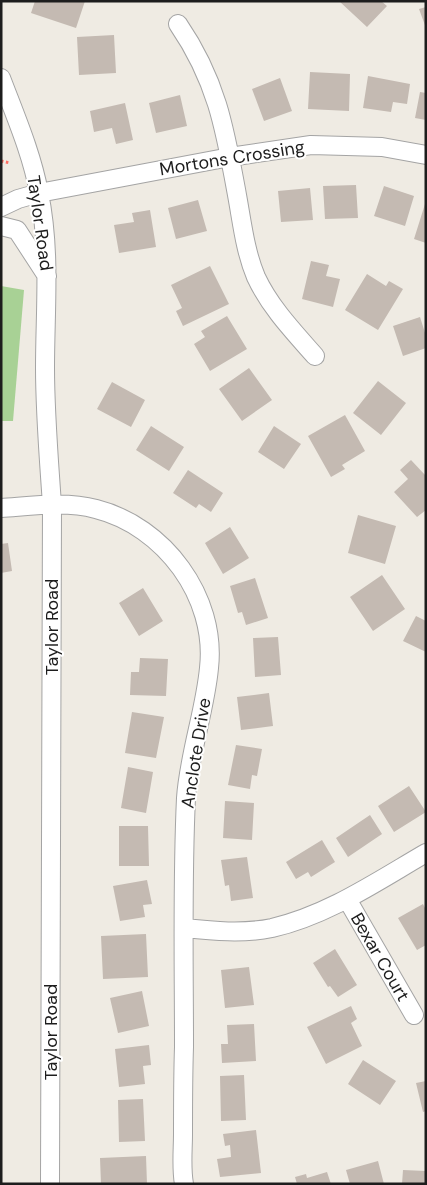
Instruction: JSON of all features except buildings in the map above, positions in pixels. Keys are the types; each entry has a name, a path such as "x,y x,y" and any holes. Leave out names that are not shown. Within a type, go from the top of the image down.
{"street":[{"path":"178,24 195,49 212,85 224,121 245,244 256,276 277,314 315,356"},
{"name":"Taylor Road","path":"1,78 29,156 39,193 48,276 45,367 46,432 52,505 50,1184"},
{"name":"Mortons Crossing","path":"1,207 18,199 39,193 230,157 311,145 346,144 382,147 426,155"},
{"path":"1,226 17,230 48,276"},
{"name":"Anclote Drive","path":"1,508 69,504 96,509 119,517 143,530 162,545 180,565 203,611 209,637 210,666 186,796 184,1184"},
{"path":"184,928 225,932 270,928 310,917 347,899 426,853"},
{"name":"Bexar Court","path":"347,899 414,1014"}],"path":[{"path":"1,161 10,163"}],"green space":[{"path":"1,286 24,290 13,421 1,421"}]}
